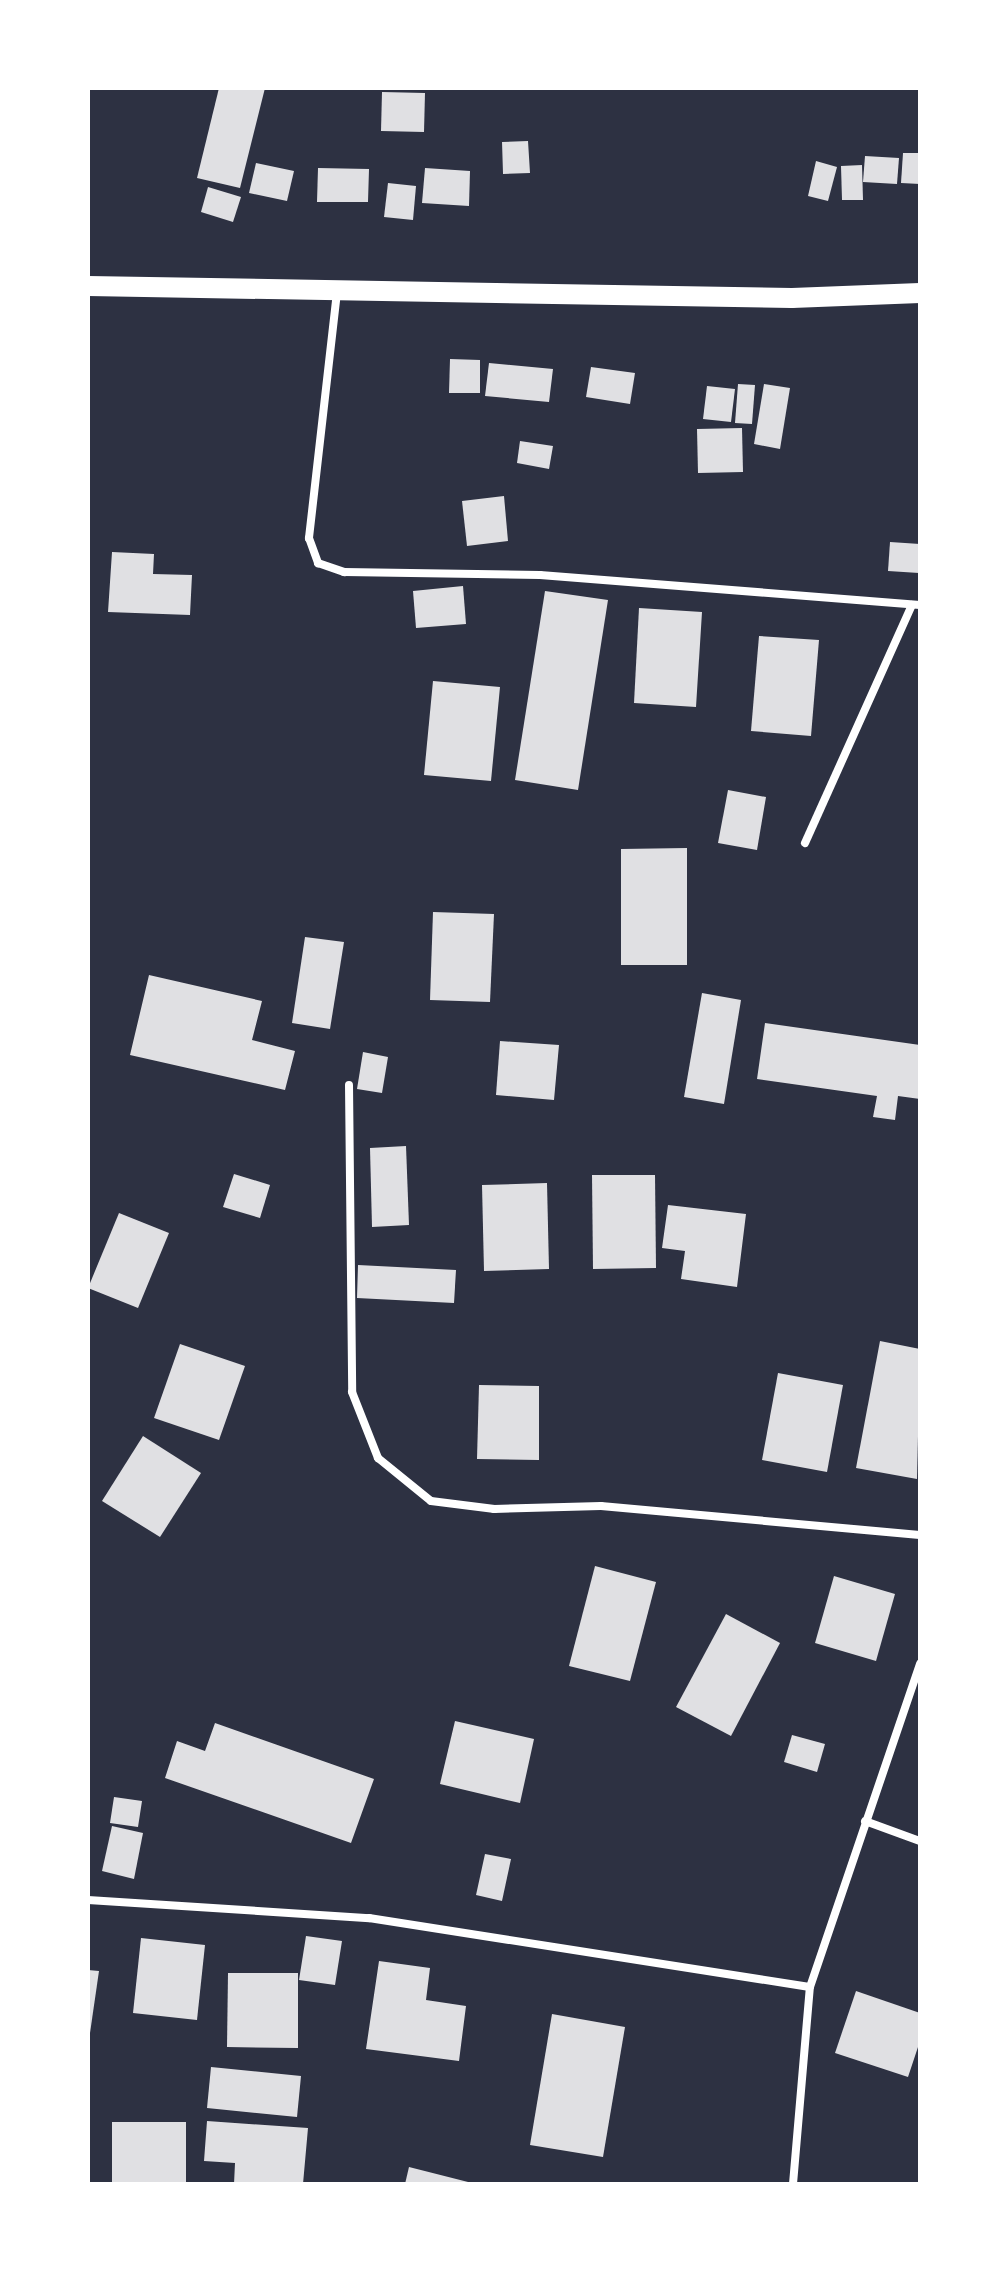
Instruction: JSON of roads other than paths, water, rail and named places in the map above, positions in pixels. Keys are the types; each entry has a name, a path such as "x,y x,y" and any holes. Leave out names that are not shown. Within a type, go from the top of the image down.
{"main road":[{"path":"88,286 792,298 920,293"}],"street":[{"path":"337,289 309,538 318,563 344,572 540,575 916,605 805,843"},
{"path":"349,1085 352,1392 378,1458 431,1501 494,1509 601,1506 920,1535"},
{"path":"793,2184 810,1987 920,1663"},
{"path":"865,1821 920,1841"},
{"path":"88,1900 369,1918 810,1987"}]}
